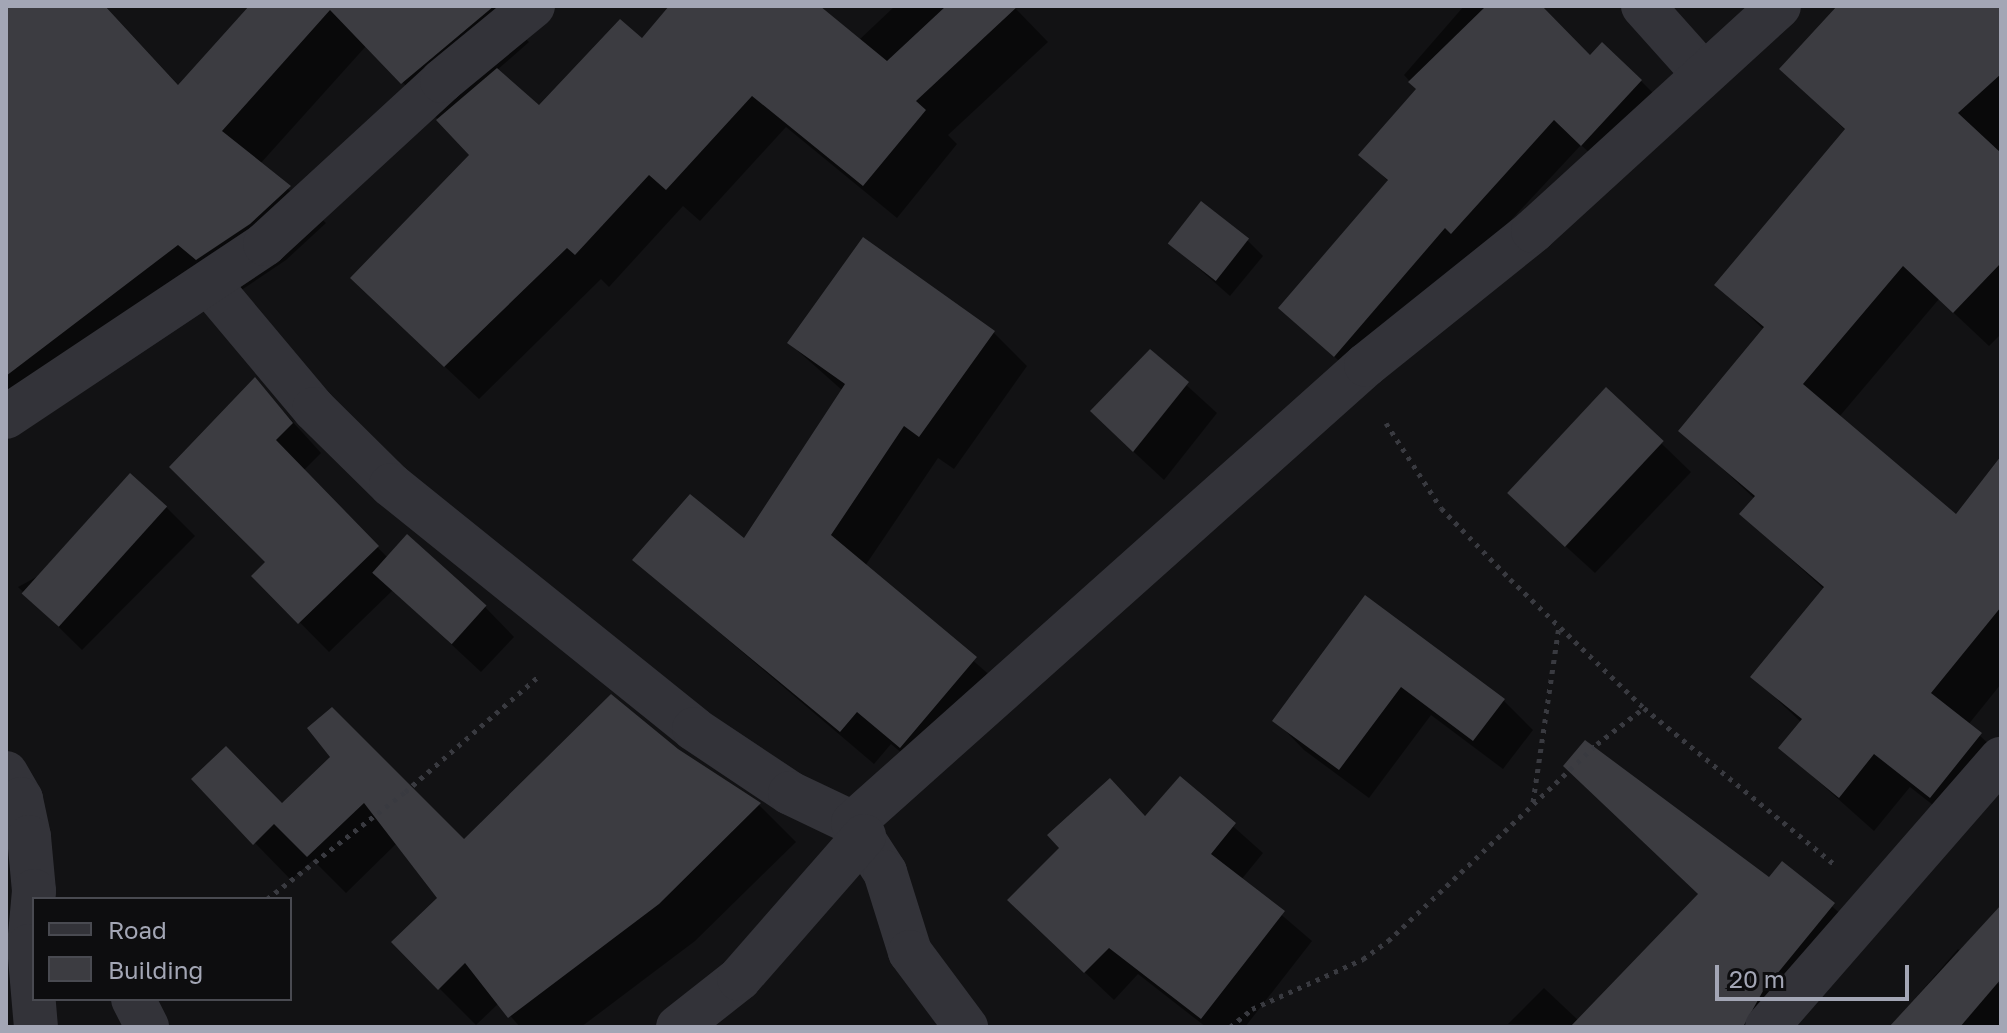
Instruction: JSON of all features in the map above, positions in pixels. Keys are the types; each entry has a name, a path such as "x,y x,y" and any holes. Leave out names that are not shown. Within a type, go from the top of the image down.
{"street":[{"path":"6,417 210,285 330,190 442,81 533,6"},
{"path":"1643,6 1703,73"},
{"path":"678,1027 739,979 858,830 1366,365 1533,231 1779,6"},
{"path":"210,285 314,409 391,485 736,759 858,830 894,894 910,952 966,1027"},
{"path":"1767,1027 2001,759"},
{"path":"6,773 21,799 42,895"},
{"path":"32,934 29,946 32,981"},
{"path":"34,1001 36,1027"},
{"path":"134,1001 147,1027"}],"path":[{"path":"1366,365 1388,431 1441,508 1644,708 1882,897"},
{"path":"1533,805 1559,625"},
{"path":"269,897 531,686 574,632"},
{"path":"1230,1027 1252,1009 1341,970 1388,941 1533,805 1644,708"}],"building":[{"path":"6,6 105,6 178,85 249,6 494,6 401,84 330,10 222,131 291,186 250,224 196,260 178,245 6,376"},
{"path":"669,6 820,6 887,61 946,6 1018,6 916,101 926,110 863,186 752,96 666,190 649,175 575,255 567,248 444,367 350,278 469,155 436,120 497,68 539,105 620,19 642,38"},
{"path":"1486,6 1542,6 1590,55 1602,42 1642,80 1581,146 1554,120 1451,234 1445,228 1334,357 1278,308 1388,180 1358,155 1416,89 1408,82"},
{"path":"1837,6 2001,6 2001,74 1958,113 2001,153 2001,263 1953,313 1903,266 1803,384 1956,514 2001,456 2001,607 1931,693 1982,733 1930,798 1874,754 1839,798 1778,748 1802,719 1750,677 1824,587 1739,514 1755,496 1678,431 1764,327 1714,285 1845,129 1779,69"},
{"path":"1201,201 1249,239 1216,281 1168,244"},
{"path":"863,237 995,331 919,437 904,426 831,535 977,657 900,748 857,712 840,732 632,560 690,494 744,538 845,384 787,343"},
{"path":"1150,349 1189,382 1133,452 1090,411"},
{"path":"255,377 293,423 276,440 379,546 298,624 251,576 265,562 169,467"},
{"path":"1606,387 1664,441 1565,547 1507,493"},
{"path":"130,473 167,506 59,627 22,593"},
{"path":"407,534 487,606 452,644 372,573"},
{"path":"1365,595 1505,699 1473,741 1401,687 1339,770 1272,721"},
{"path":"611,694 678,749 761,803 659,904 508,1018 465,963 438,990 391,942 437,898 364,803 307,857 274,824 253,845 191,779 226,746 282,803 330,757 307,728 332,707 464,839"},
{"path":"1585,740 1769,877 1782,861 1835,903 1763,991 1743,1027 1570,1027 1698,894 1563,766"},
{"path":"1180,776 1236,823 1211,854 1285,911 1201,1019 1109,948 1084,973 1007,900 1059,848 1047,835 1110,778 1145,816"},
{"path":"2001,905 2001,979 1960,1027 1889,1027"}]}
